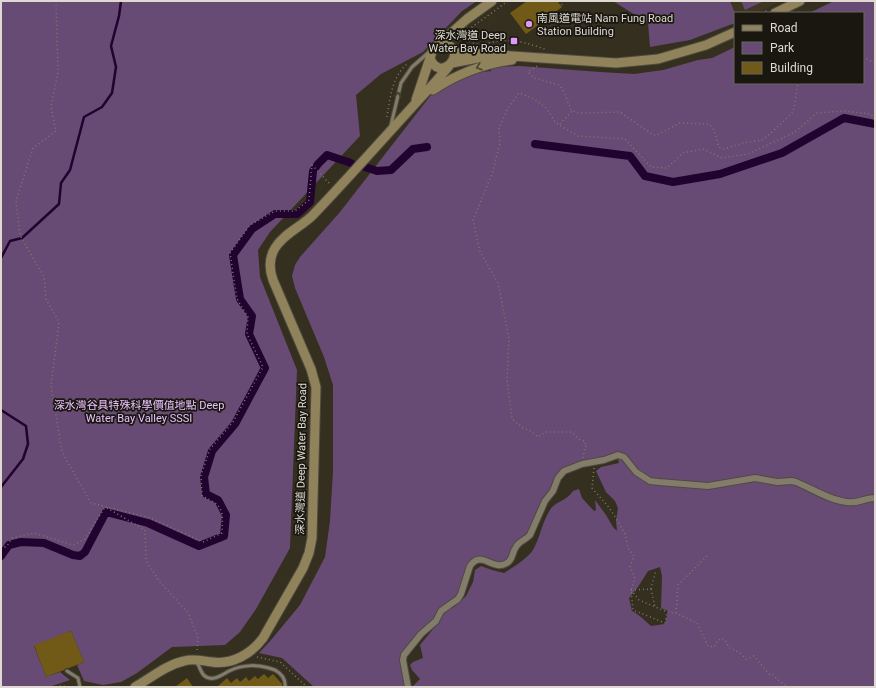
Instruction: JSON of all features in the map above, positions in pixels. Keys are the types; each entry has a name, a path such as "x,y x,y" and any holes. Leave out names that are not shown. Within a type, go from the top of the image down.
{"main road":[{"name":"深水灣道 Deep Water Bay Road","path":"414,105 433,51 467,19 492,1"},
{"path":"777,12 800,1"},
{"name":"深水灣道 Deep Water Bay Road","path":"453,51 454,37 467,19"},
{"path":"453,51 584,62 616,63 658,59 706,45 734,32"},
{"path":"450,65 454,60 453,51 449,46 445,44 433,51 433,64 437,67 444,68 450,65 495,55"},
{"path":"414,105 448,81 481,66 501,61 531,57"},
{"name":"深水灣道 Deep Water Bay Road","path":"135,687 172,665 196,656 212,662 226,662 239,658 253,649 262,638 303,568 308,558 312,538 316,383 273,280 270,268 271,260 275,248 281,241 314,214 450,65"}],"street":[{"path":"408,687 403,660 404,655 421,634 436,622 441,611 458,599 462,594 472,562 480,559 498,566 506,564 511,560 516,547 530,535 545,501 553,490 558,478 564,471 582,464 604,460 618,455 624,457 636,472 650,481 708,486 755,478 777,482 796,482 835,499 847,502 860,502 867,498 875,498"}],"lane":[{"name":"深水灣道 Deep Water Bay Road","path":"389,133 401,83 412,67 433,51"},
{"path":"196,656 203,674 210,679 216,678 236,668 256,666 271,669 281,674 285,681 285,687"},
{"path":"66,671 78,678 80,687"}],"path":[{"path":"57,1 58,72 51,107 56,131 33,148 16,201 20,235 44,277 46,299 59,322 51,386 62,452 90,503 151,518 202,542 222,532 223,513 215,502 202,496 201,476 210,449 233,422 263,367 247,334 248,318 237,298 230,253 250,225 276,211 295,211 309,200 312,165 332,186"},
{"path":"508,1 472,27 468,33 468,39 472,43 477,44 498,41 517,41 530,43 551,51"},
{"path":"559,1 563,6"},
{"path":"864,58 875,63"},
{"path":"539,64 528,72 534,78 559,85 565,94 568,105 572,111 581,113 620,112 653,135 657,135 680,123 709,124 714,130 718,147 724,149 743,143 762,140 770,134 792,113 798,84"},
{"path":"582,464 584,448 587,445 585,441 582,441 572,432 546,432 538,437 529,430 522,428 512,418 507,379 509,339 498,283 480,252 473,220 493,168 500,143 499,128 508,108 519,93 534,99 546,108 556,123 578,136 625,139 651,167 668,168 683,153 702,149 722,158 748,154 795,132 817,113 844,111 871,114 875,120"},
{"path":"559,125 572,111"},
{"path":"594,462 592,488 608,505 625,534 628,548 634,556 630,567 635,578 631,590 633,610 665,623 667,612"},
{"path":"1,549 6,546 12,538 34,533 73,545 85,538 105,507"},
{"path":"105,507 145,530 146,561 160,582 188,613 198,637 196,656"},
{"path":"676,613 678,585 707,556"},
{"path":"655,607 651,589 656,570"},
{"path":"631,590 651,589"},
{"path":"631,590 639,600 667,612 676,613 697,624 708,646 714,647 716,642 721,638 725,640 731,650 738,651 746,659 754,656 769,674 772,674 788,687"},
{"path":"56,687 72,687"}],"shaded area":[{"path":"730,1 782,1 759,12 735,12"}],"green space":[{"name":"深水灣谷具特殊科學價值地點 Deep Water Bay Valley SSSI","path":"1,1 477,1 462,11 423,52 381,74 356,95 360,136 270,232 258,250 260,277 297,370 290,548 256,609 240,632 225,645 172,647 137,673 121,682 103,685 84,681 77,665 84,662 71,631 34,646 46,677 60,672 70,680 49,687 1,687"},
{"path":"613,1 730,1 735,12 734,23 690,40 650,47 648,23"},
{"path":"741,1 764,1 745,10"},
{"path":"834,1 875,1 875,687 412,687 420,679 412,670 410,665 413,662 423,658 420,645 437,624 441,616 466,596 473,582 475,570 481,566 504,573 524,559 533,550 547,515 554,505 567,497 573,491 579,489 582,498 594,511 596,510 595,500 617,531 616,521 618,508 615,501 606,492 596,471 601,467 619,463 617,455 562,471 536,522 520,547 511,557 501,564 475,559 460,594 401,654 405,687 314,687 282,658 259,653 300,605 325,557 330,521 333,471 333,385 324,357 295,288 292,276 295,265 300,257 340,212 431,95 473,73 491,71 492,67 520,66 634,74 663,70 698,60 712,58 734,47 734,84 864,84 864,12 811,12","holes":["660,567 662,576 661,608 668,611 665,624 651,626 632,611 629,598 648,571"]}],"building":[{"name":"南風道電站 Nam Fung Road Station Building","path":"527,1 557,1 562,7 526,34 510,13"},
{"path":"71,631 84,662 46,677 34,645"},
{"path":"264,674 268,678 273,674 282,684 282,687 217,687 227,678 231,683 237,678 240,682 246,677 249,681 255,676 258,679"},
{"path":"187,678 193,687 175,687"}],"waterway":[{"path":"1,258 10,241 22,238 59,204 61,183 70,170 84,117 102,107 112,93 116,67 111,46 119,16 121,1"},
{"path":"535,144 630,156 645,176 673,182 720,174 782,153 844,118 875,124"},
{"path":"365,167 377,171 391,170 413,149 427,147"},
{"path":"1,556 9,545 21,542 44,543 73,555 80,556 85,552 106,512 148,523 199,546 224,536 226,515 218,500 206,494 204,477 212,451 235,424 265,368 249,334 252,316 240,299 233,255 252,229 275,214 297,214 310,202 313,171 327,155 351,163"},
{"path":"1,410 26,426 28,444 23,459 1,487"}],"place":[{"name":"南風道電站 Nam Fung Road Station Building","path":"529,24"},
{"name":"深水灣道 Deep Water Bay Road","path":"514,41"}]}
